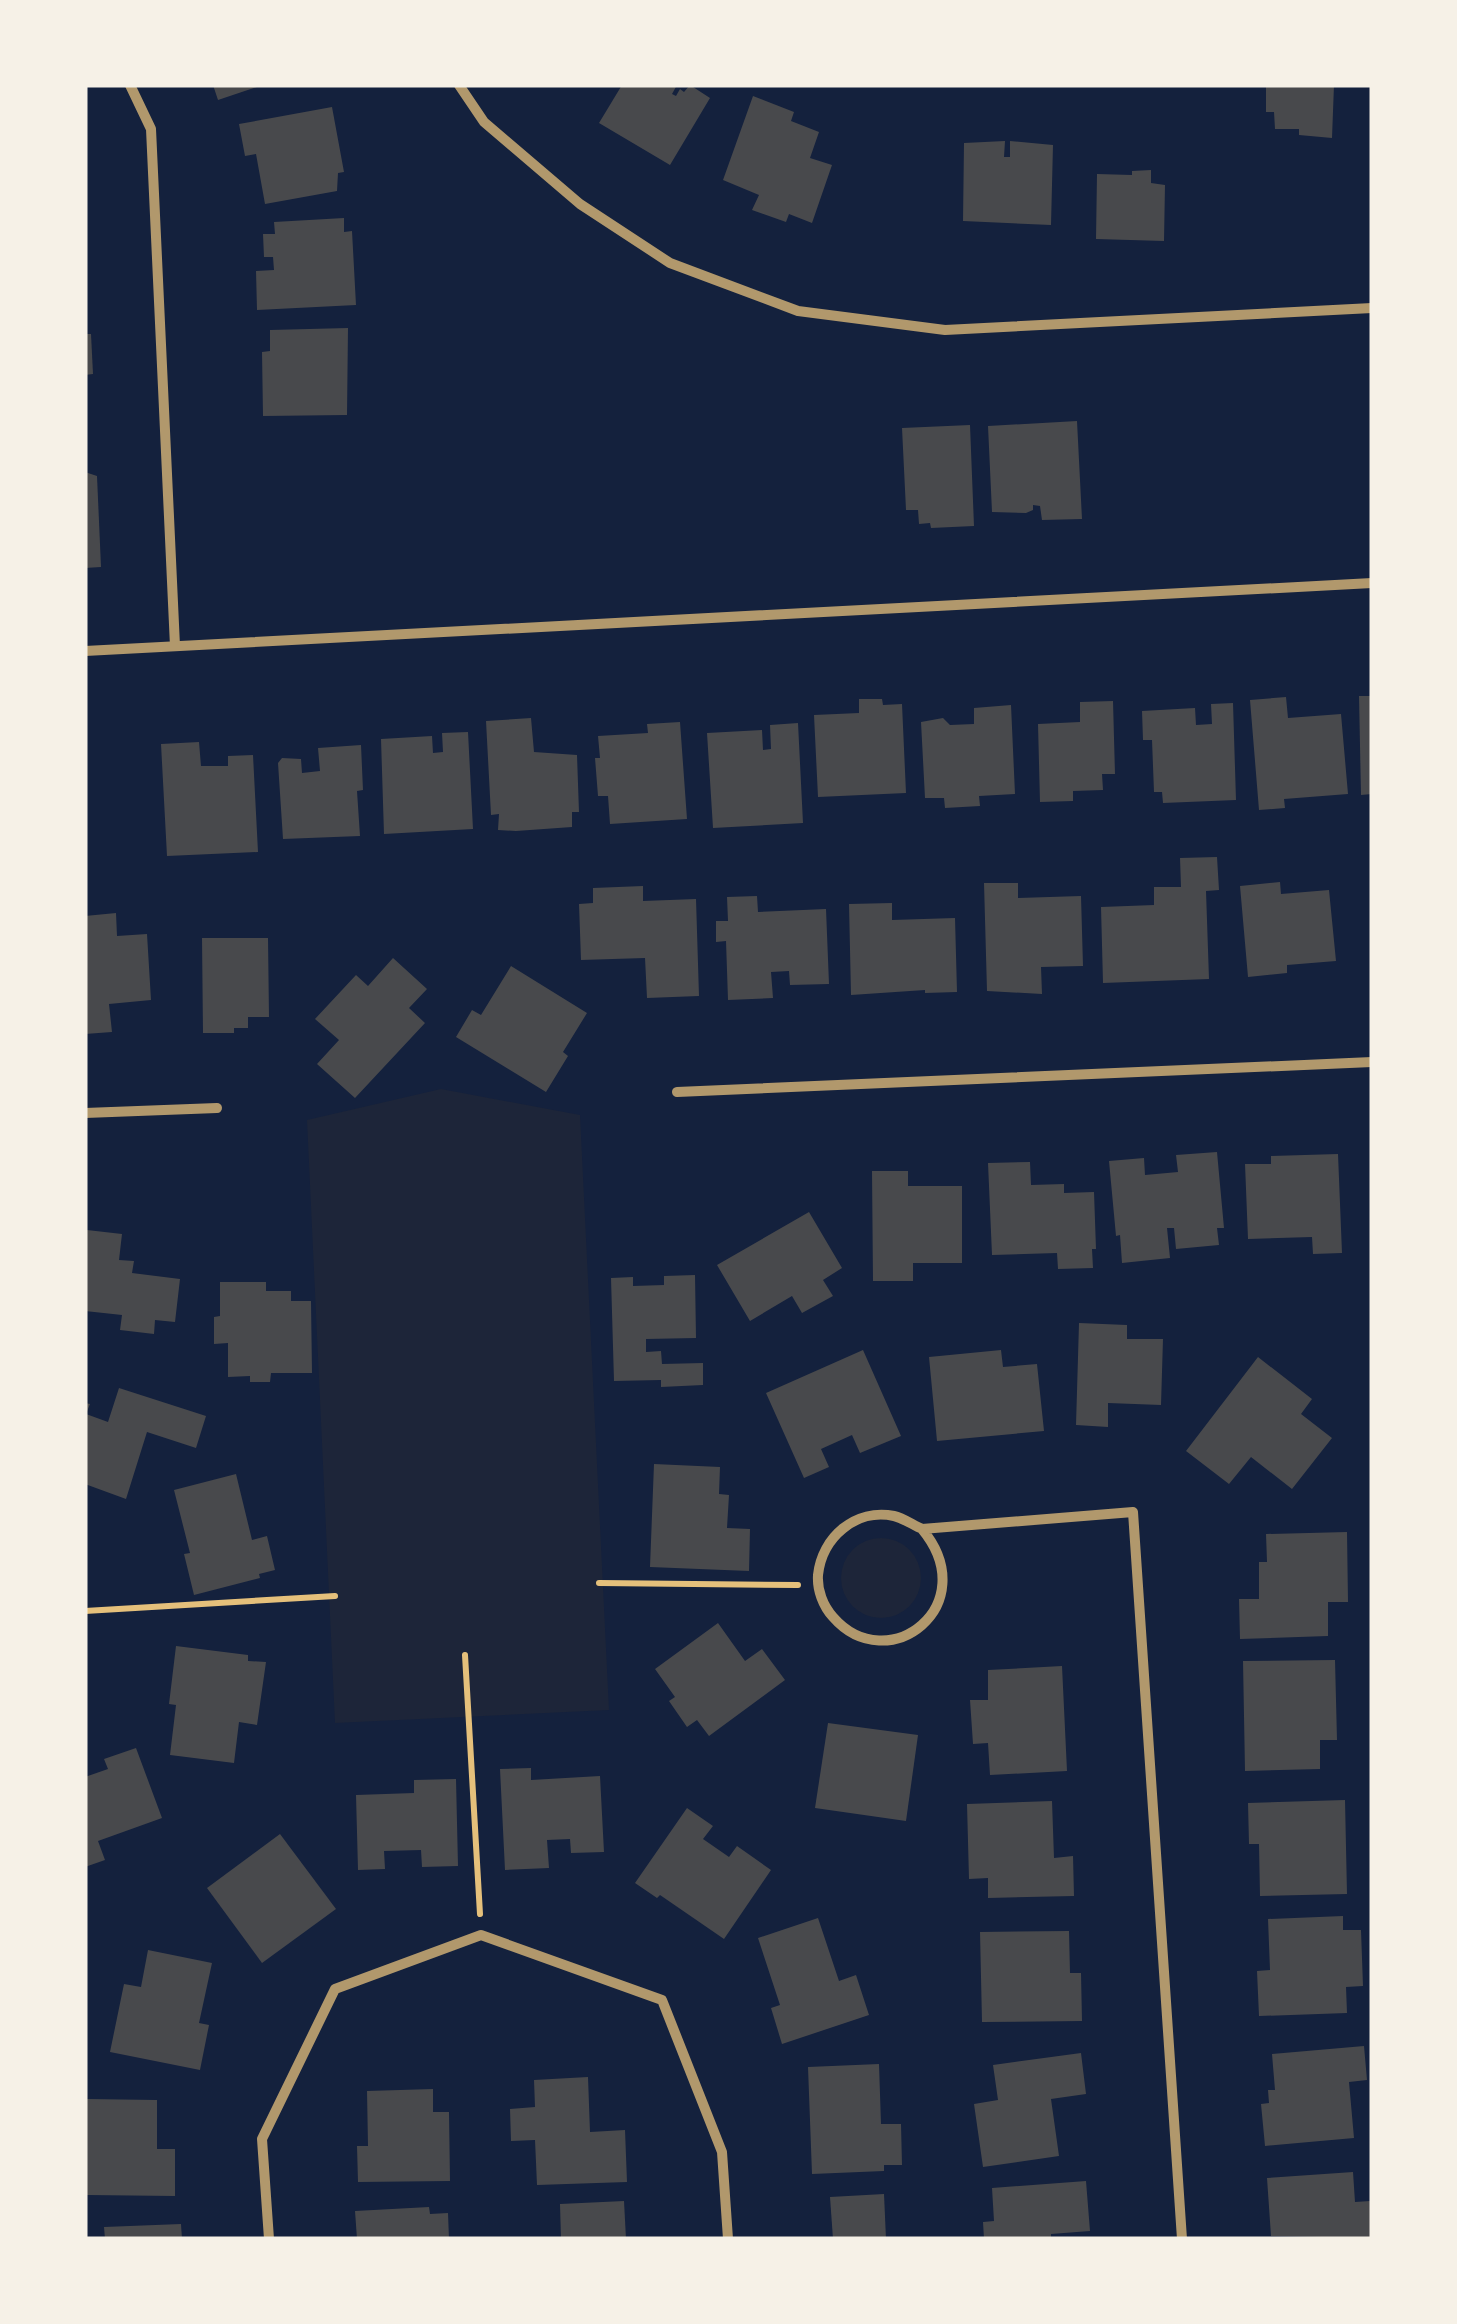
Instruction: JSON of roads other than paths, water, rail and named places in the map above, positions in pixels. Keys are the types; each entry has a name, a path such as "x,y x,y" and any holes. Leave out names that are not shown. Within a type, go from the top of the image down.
{"street":[{"path":"130,85 151,129 175,646"},
{"path":"460,85 484,122 595,214 670,263 798,311 944,330 1372,308"},
{"path":"85,651 1372,583"},
{"path":"677,1092 1372,1062"},
{"path":"85,1113 218,1108"},
{"path":"922,1529 942,1559 944,1587 937,1608 924,1625 898,1639 876,1641 860,1638 841,1627 826,1610 818,1588 822,1555 834,1536 851,1522 875,1515 897,1516 922,1529 1134,1512 1182,2239"},
{"path":"269,2239 262,2139 335,1990 482,1935 662,2000 722,2152 728,2239"}]}
